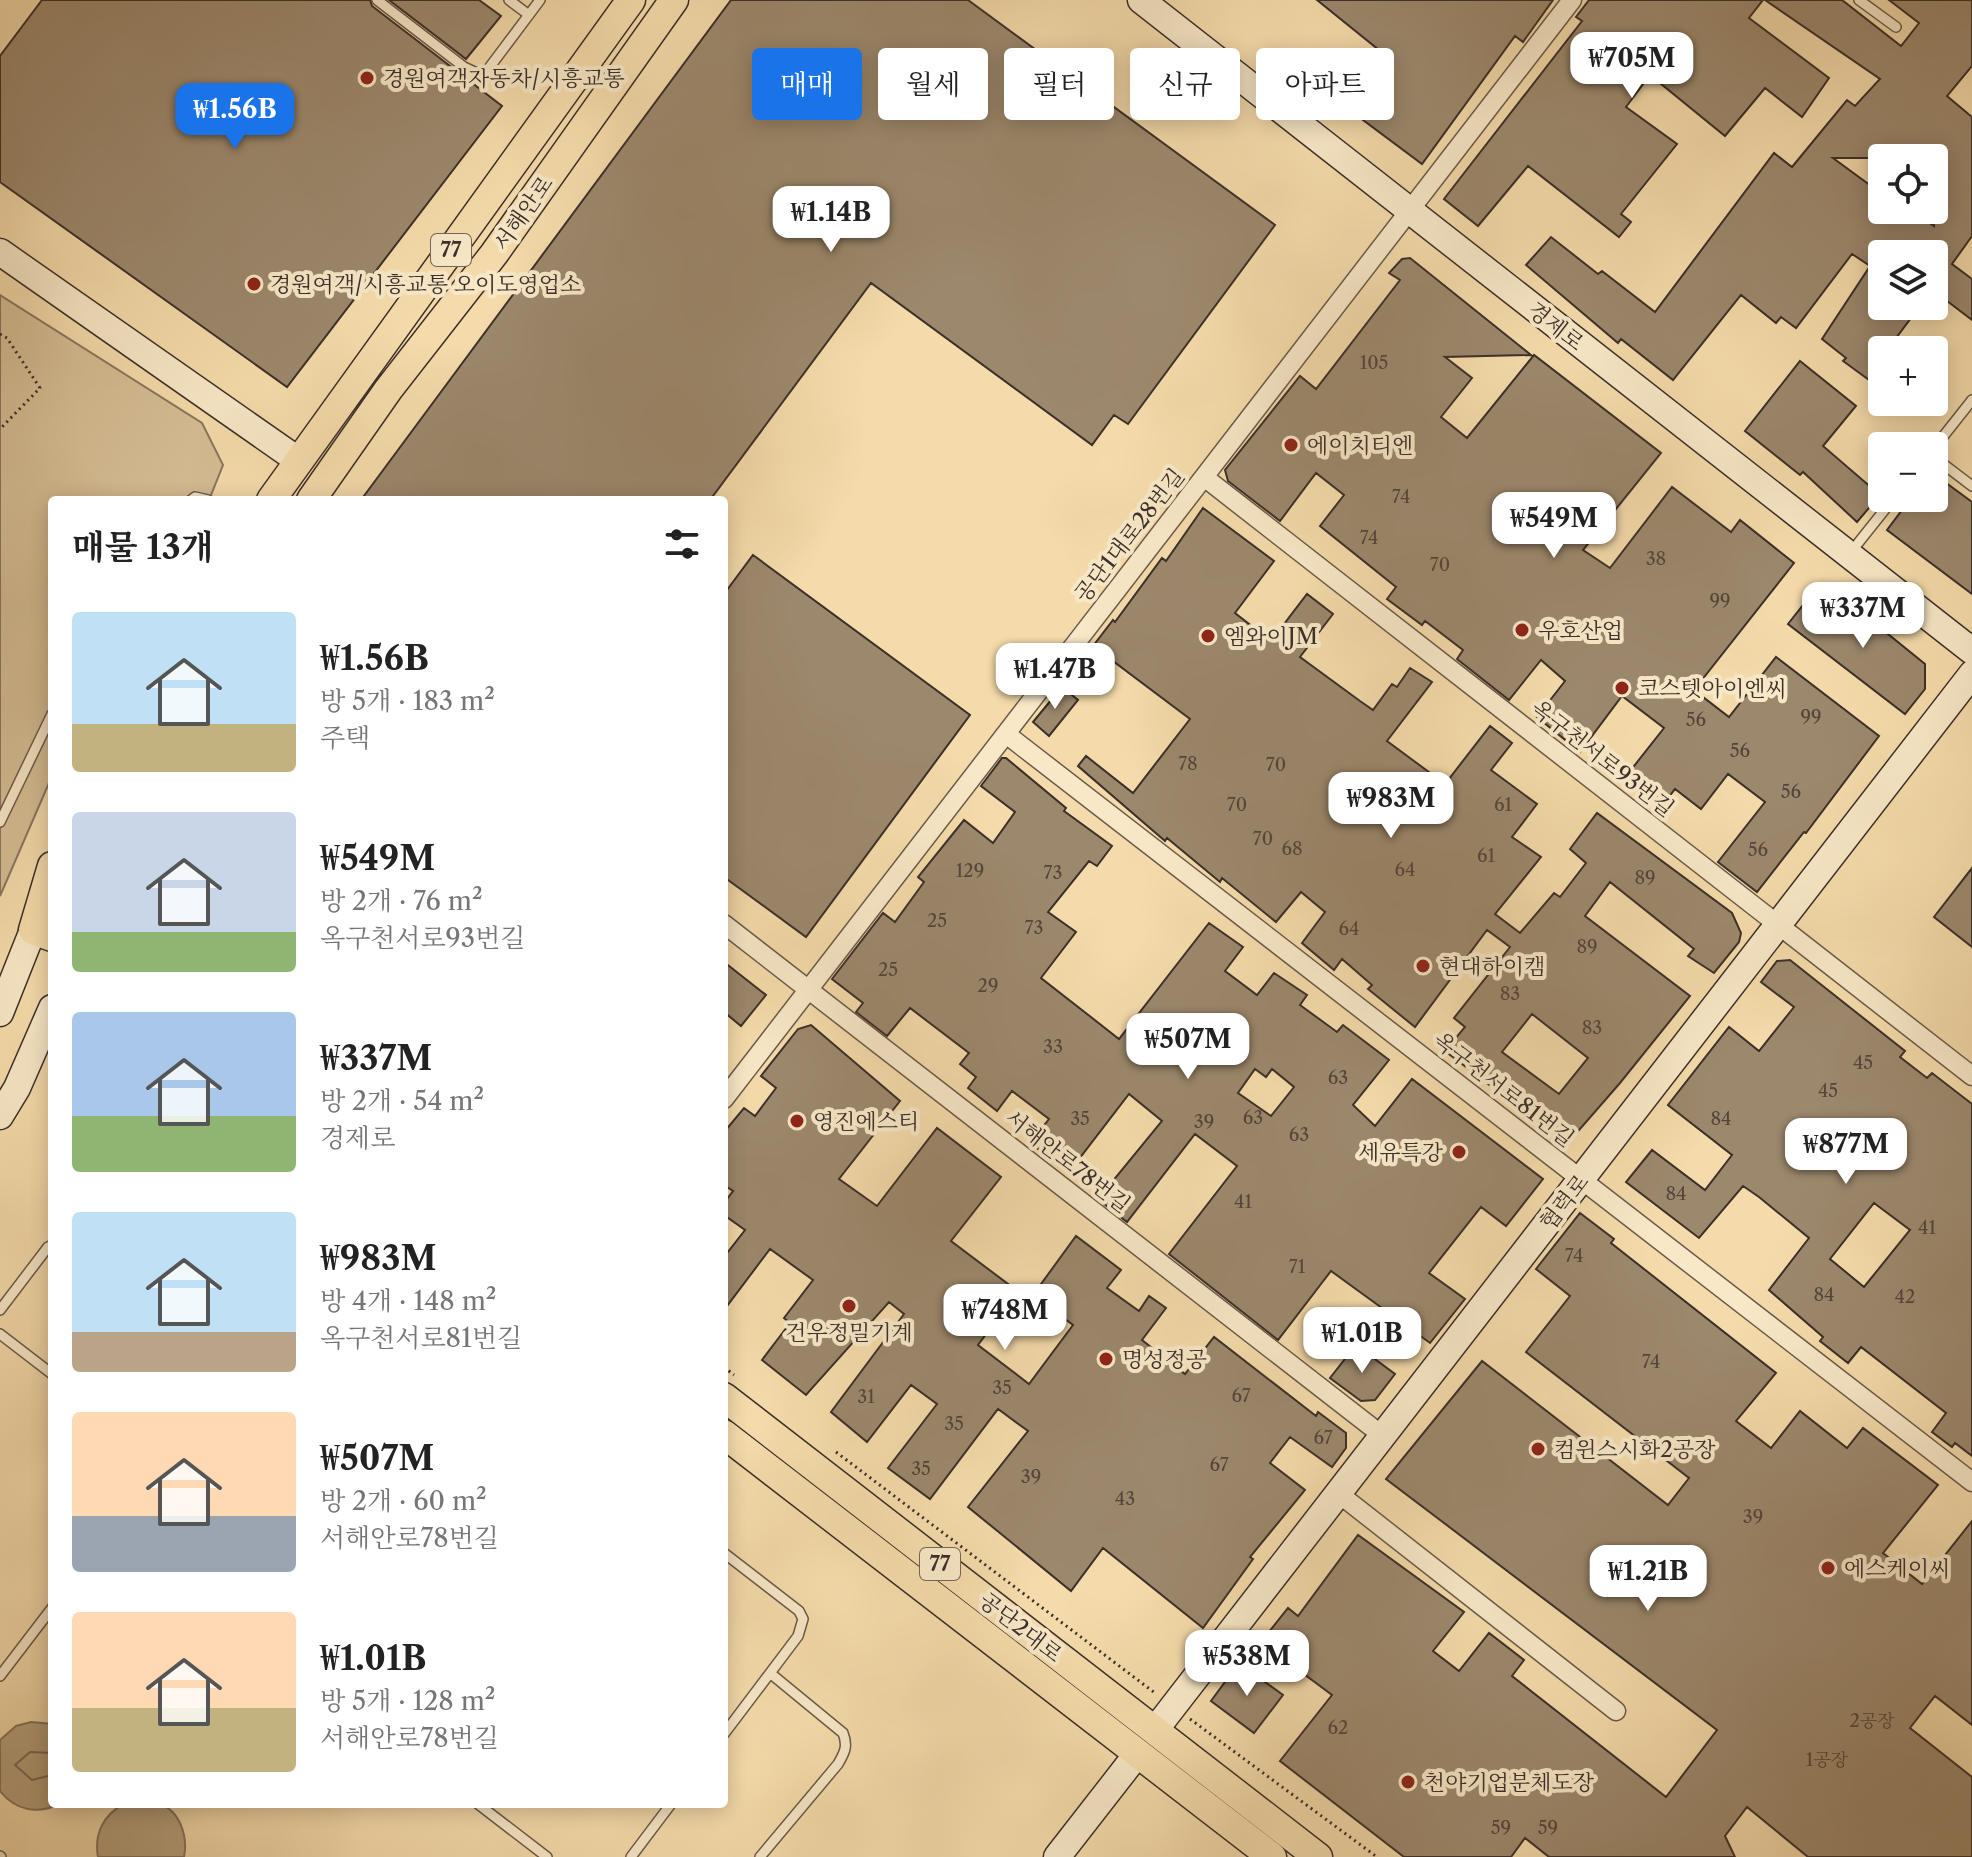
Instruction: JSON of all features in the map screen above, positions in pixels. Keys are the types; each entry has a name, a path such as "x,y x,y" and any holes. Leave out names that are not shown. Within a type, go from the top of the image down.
{"main road":[{"name":"서해안로","path":"274,496 631,0"},
{"name":"서해안로","path":"314,496 388,390 494,254 674,0"},
{"path":"42,933 48,894"},
{"name":"공단2대로","path":"730,1387 1155,1730 1318,1857"},
{"name":"공단2대로","path":"728,1437 1272,1857"},
{"path":"1138,1753 1155,1730"}],"street":[{"name":"경제로","path":"1141,0 1972,651"},
{"name":"공단1대로28번길","path":"728,1094 1572,0"},
{"path":"0,252 299,461"},
{"name":"옥구천서로93번길","path":"1204,477 1972,1076"},
{"name":"협력로","path":"1155,1730 1972,674"},
{"name":"옥구천서로81번길","path":"1006,734 1972,1482"},
{"name":"서해안로78번길","path":"728,927 1383,1436"},
{"path":"0,1013 42,933"},
{"path":"0,1116 17,1088 48,1017"},
{"path":"1338,1493 1616,1711"},
{"path":"1057,1857 1138,1753"}],"lane":[{"path":"377,0 464,67 483,76 540,0"},
{"path":"509,0 529,15"},
{"path":"1859,0 1896,27"},
{"path":"1947,432 1972,400"},
{"path":"1948,468 1972,486"},
{"path":"1849,555 1883,512"},
{"path":"0,822 48,722"},
{"path":"0,1310 48,1247"},
{"path":"0,1334 48,1371"},
{"path":"728,1556 799,1611 803,1619 803,1628 798,1636 728,1729"},
{"path":"0,1676 48,1613"},
{"path":"760,1857 838,1764 847,1742 843,1733 770,1673"},
{"path":"483,1808 547,1857"},
{"path":"631,1857 668,1808"}],"path":[{"path":"0,334 7,338 40,388 0,429"},
{"path":"836,1452 1377,1857"}],"shaded area":[{"path":"0,295 202,423 223,465 211,496 48,496 48,785 0,896"}],"water":[{"path":"31,1722 48,1724 48,1808 27,1809 12,1803 0,1791 0,1740 16,1726"},
{"path":"117,1808 166,1808 181,1824 185,1841 184,1857 98,1857 99,1833"}],"building":[{"name":"경원여객/시흥교통 오이도영업소","path":"42,0 370,0 372,6 502,106 287,387 0,182 0,56"},
{"path":"389,0 479,0 501,16 466,59"},
{"path":"731,0 968,0 1033,48 1004,48 1004,120 1114,120 1114,107 1275,225 1128,424 1114,415 1092,445 871,283 713,496 364,496"},
{"path":"1317,0 1553,0 1523,42 1515,36 1422,164 1363,120 1394,120 1394,48 1376,48"},
{"path":"1589,0 1763,0 1749,18 1829,78 1802,117 1765,88 1725,136 1650,75 1626,107 1677,144 1621,214 1631,222 1619,237 1528,166 1478,226 1444,199 1582,21 1576,17"},
{"path":"1765,0 1842,0 1901,46 1919,23 1889,0 1972,0 1972,66 1947,96 1972,117 1972,236 1952,264 1972,279 1972,320 1948,302 1948,240 1868,240 1868,265 1852,254 1796,328 1781,317 1776,323 1741,295 1673,380 1621,339 1618,343 1526,265 1551,237 1598,274 1602,271 1655,312 1774,153 1792,167 1847,100 1855,106 1880,79"},
{"path":"1410,258 1531,355 1445,357 1472,378 1441,417 1467,438 1534,355 1661,453 1583,550 1610,568 1672,487 1731,532 1740,520 1794,563 1694,690 1729,717 1776,657 1879,736 1757,892 1718,862 1765,802 1728,774 1701,809 1675,789 1660,809 1623,780 1664,728 1622,696 1580,752 1537,717 1565,681 1541,660 1509,700 1457,659 1463,650 1425,621 1422,625 1387,599 1396,587 1320,526 1344,495 1316,473 1280,521 1228,481 1225,470 1300,376 1316,389 1400,280 1389,273 1402,259"},
{"path":"1868,269 1868,320 1910,320 1898,336 1868,336 1868,379 1843,361 1846,358 1822,339"},
{"path":"1800,361 1856,406 1823,446 1868,485 1868,509 1857,522 1803,472 1800,475 1745,431"},
{"path":"1948,484 1972,502 1972,594 1887,530 1900,512 1948,512"},
{"path":"1203,508 1274,561 1235,613 1271,641 1307,594 1333,614 1300,657 1360,701 1373,710 1392,684 1397,687 1410,668 1432,682 1387,741 1445,784 1490,726 1512,743 1491,770 1537,804 1512,837 1541,857 1495,914 1520,933 1554,893 1560,897 1586,863 1570,849 1597,813 1732,913 1741,933 1739,942 1714,973 1688,956 1694,949 1610,882 1585,916 1690,996 1567,1144 1445,1051 1465,1027 1454,1018 1510,947 1487,930 1415,1027 1368,989 1372,985 1342,959 1334,970 1302,943 1325,912 1301,892 1276,922 1222,878 1220,882 1167,838 1165,841 1078,766 1086,756 1133,793 1190,719 1093,646 1113,620 1115,622 1162,558 1166,561","holes":["1532,1014 1588,1058 1559,1094 1502,1052"]},
{"path":"753,555 970,715 806,937 728,880 728,589"},
{"path":"1815,590 1850,617 1857,609 1925,664 1925,689 1905,714 1788,624"},
{"path":"1062,687 1078,700 1049,736 1033,722"},
{"path":"1002,758 1006,758 1066,808 1064,811 1112,846 1097,866 1089,861 1048,912 1076,932 1041,978 1119,1039 1209,923 1243,947 1225,971 1257,995 1274,973 1307,995 1300,1005 1337,1032 1343,1025 1389,1060 1353,1105 1375,1126 1412,1079 1543,1179 1506,1226 1481,1207 1429,1273 1465,1299 1430,1343 1331,1271 1278,1340 1169,1254 1237,1166 1195,1134 1127,1222 1098,1199 1162,1121 1129,1094 1069,1172 1030,1143 1049,1119 1012,1091 997,1111 968,1088 976,1077 960,1064 969,1053 910,1008 887,1036 856,1012 863,1003 832,979 883,913 895,922 924,882 918,877 964,820 993,843 1015,812 981,786","holes":["1255,1069 1266,1077 1272,1069 1294,1087 1271,1116 1238,1093"]},
{"path":"1972,868 1972,947 1934,917"},
{"path":"1790,960 1905,1051 1900,1057 1927,1078 1932,1073 1972,1104 1972,1456 1955,1443 1952,1447 1932,1432 1946,1413 1861,1347 1848,1363 1820,1341 1823,1337 1769,1290 1809,1238 1759,1197 1743,1186 1699,1238 1626,1182 1652,1150 1705,1190 1732,1155 1668,1105 1729,1027 1759,1051 1794,1007 1761,982 1777,961","holes":["1874,1203 1910,1230 1864,1287 1830,1259"]},
{"path":"728,965 766,995 741,1026 728,1015"},
{"path":"811,1025 900,1101 839,1179 877,1206 937,1128 1001,1177 951,1241 1012,1287 992,1314 998,1318 978,1345 1029,1384 1073,1325 1033,1295 1076,1236 1121,1270 1107,1288 1139,1311 1149,1296 1166,1308 1142,1340 1185,1374 1214,1337 1316,1416 1318,1412 1346,1433 1346,1448 1332,1467 1290,1437 1270,1463 1305,1490 1250,1557 1253,1559 1203,1628 1103,1548 1071,1591 968,1507 1028,1431 998,1409 930,1499 888,1468 937,1404 911,1385 867,1442 831,1412 904,1314 889,1302 806,1395 762,1360 790,1323 784,1318 813,1280 770,1249 728,1305 728,1252 745,1230 728,1218 728,1198 733,1191 728,1188 728,1127 744,1108 755,1116 776,1088 761,1076 798,1029"},
{"path":"1580,1213 1614,1239 1611,1243 1776,1373 1736,1421 1771,1448 1800,1411 1847,1448 1863,1428 1938,1485 1883,1553 1922,1584 1972,1521 1972,1725 1935,1696 1910,1728 1972,1777 1972,1857 1808,1857 1747,1807 1725,1836 1735,1857 1549,1857 1525,1838 1511,1857 1404,1857 1280,1761 1332,1695 1261,1642 1288,1608 1298,1616 1358,1535 1464,1612 1433,1651 1459,1671 1489,1633 1524,1660 1512,1676 1666,1797 1717,1730 1386,1479 1482,1361 1668,1505 1689,1478 1526,1352 1570,1296 1536,1269"},
{"path":"1356,1345 1395,1374 1375,1400 1361,1401 1330,1378"},
{"path":"1239,1663 1283,1695 1254,1733 1211,1701"}],"place":[{"name":"경원여객자동차/시흥교통","path":"367,78"},
{"name":"경원여객/시흥교통 오이도영업소","path":"254,284"},
{"name":"에이치티엔","path":"1291,445"},
{"name":"우호산업","path":"1522,630"},
{"name":"엠와이JM","path":"1208,636"},
{"name":"코스텟아이엔씨","path":"1622,688"},
{"name":"현대하이캠","path":"1423,966"},
{"name":"영진에스티","path":"797,1121"},
{"name":"세유특강","path":"1459,1152"},
{"name":"건우정밀기계","path":"849,1306"},
{"name":"명성정공","path":"1106,1359"},
{"name":"컴윈스시화2공장","path":"1538,1449"},
{"name":"에스케이씨","path":"1828,1568"},
{"name":"천야기업분체도장","path":"1408,1782"}]}
